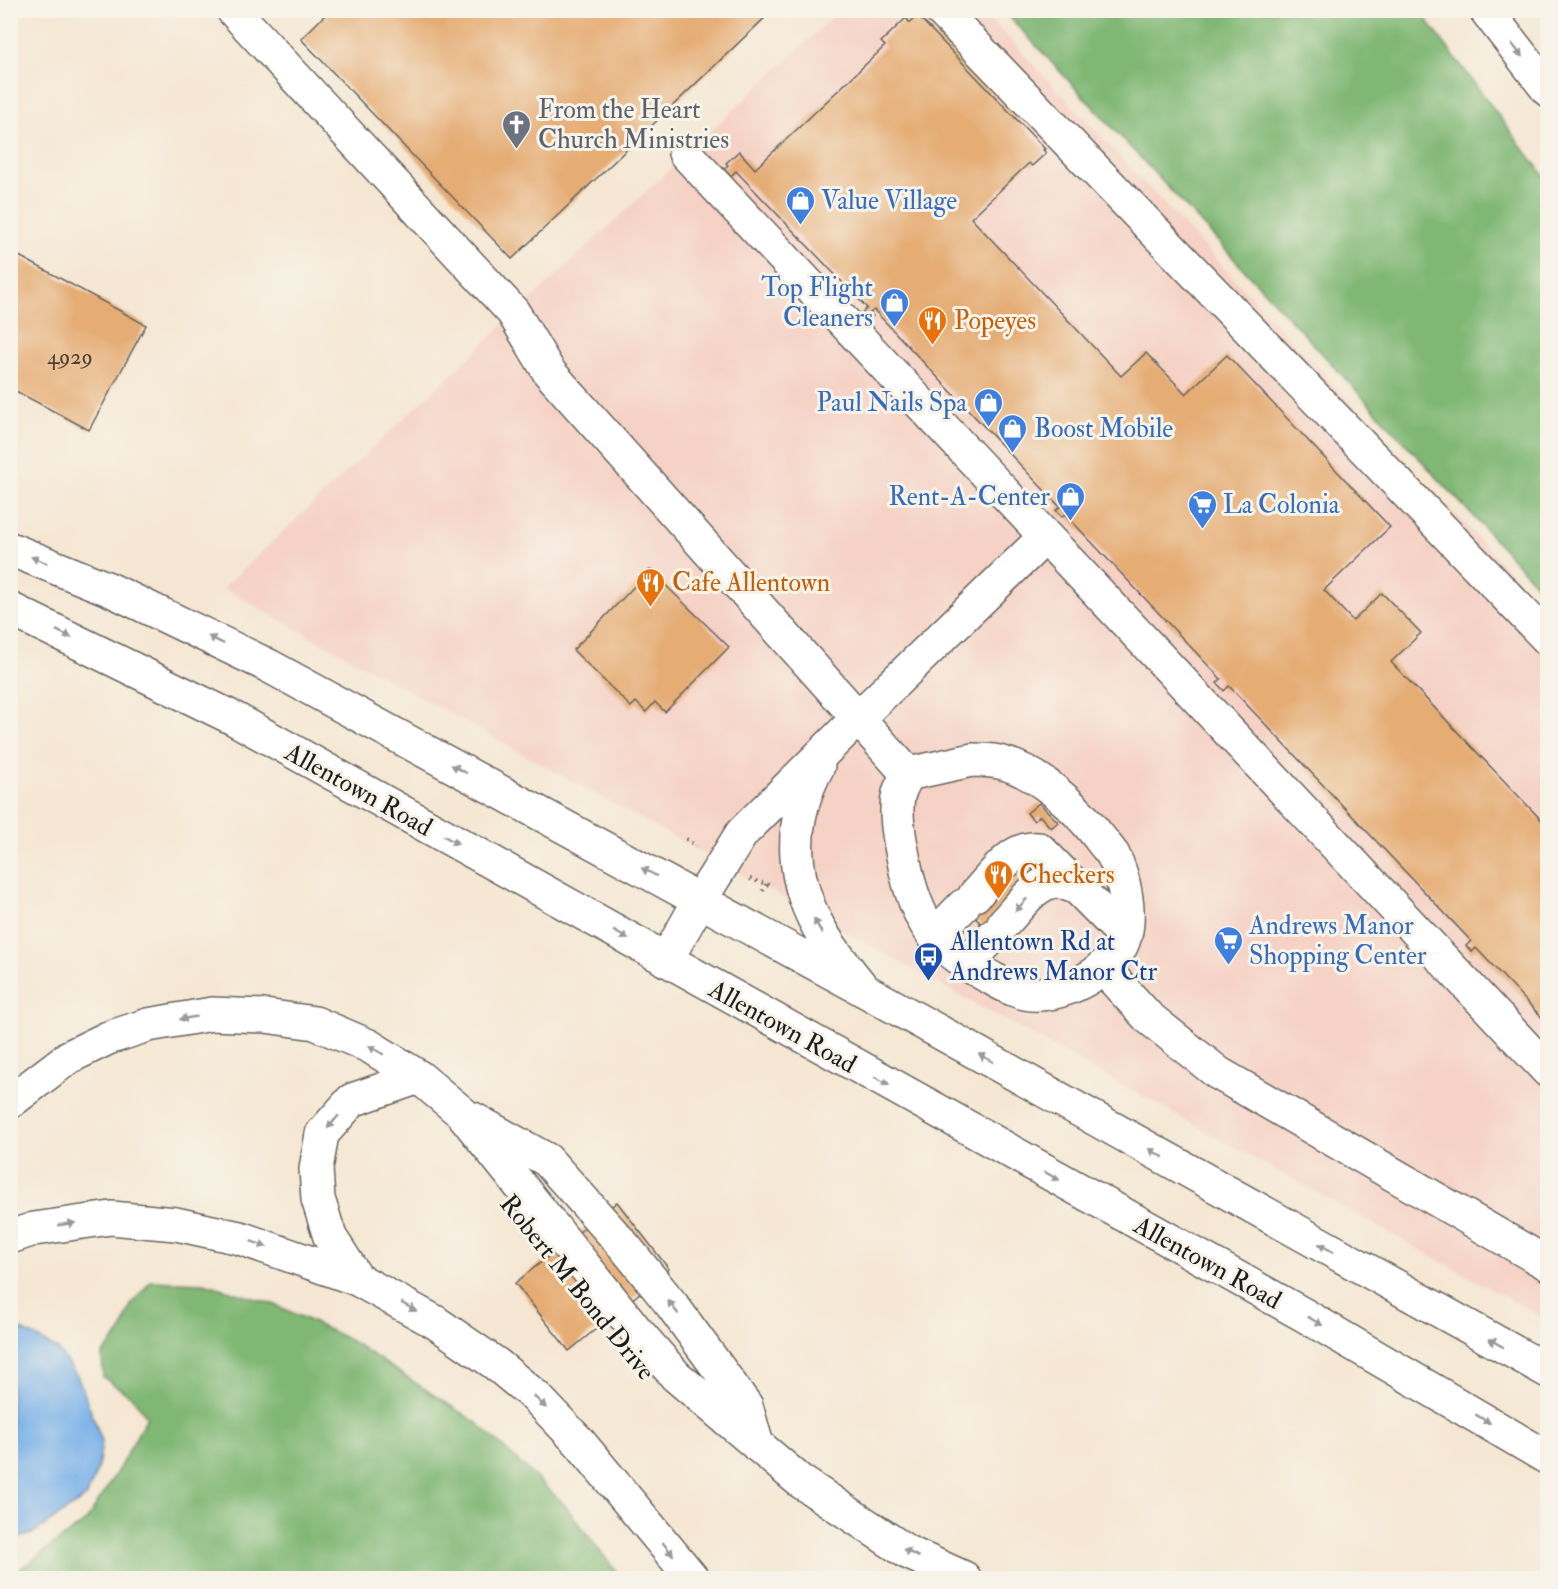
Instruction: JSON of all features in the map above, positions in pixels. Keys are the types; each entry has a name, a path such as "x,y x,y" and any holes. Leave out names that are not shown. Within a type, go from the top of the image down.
{"main road":[{"path":"233,10 513,312 549,372 908,774"},
{"path":"941,10 1548,639"},
{"path":"1486,10 1548,90"},
{"path":"685,153 1548,1071"},
{"path":"666,960 742,833 1045,537"},
{"path":"10,549 111,590 269,666 864,990 1548,1371"},
{"name":"Allentown Road","path":"10,609 235,719 1304,1315 1548,1458"},
{"path":"829,747 801,803 796,829 797,867 811,915 825,940 864,990"},
{"path":"972,760 997,761 1034,776 1093,829 1112,855 1123,882 1126,916 1125,936 1116,953 1082,983 1038,995 1012,989 951,954 934,936 920,915 911,892 897,818 899,792 908,774 972,760"},
{"path":"934,936 1014,854 1030,848 1039,849 1125,936"},
{"path":"966,964 1033,892 1043,885 1056,881 1078,888"},
{"path":"1102,967 1148,1017 1218,1073 1548,1264"},
{"name":"Robert M Bond Drive","path":"10,1102 69,1058 108,1038 148,1025 212,1014 265,1016 315,1023 369,1046 419,1077 462,1113 547,1160 625,1247 672,1305 746,1406 757,1445"},
{"path":"357,1279 330,1237 318,1199 316,1169 322,1134 352,1100 419,1077"},
{"name":"Robert M Bond Drive","path":"462,1113 641,1337 676,1376 800,1481 907,1552 964,1578"},
{"path":"10,1237 34,1229 111,1218 177,1224 240,1238 357,1279 435,1322 496,1364 536,1397 580,1443 692,1578"}],"path":[{"path":"686,839 699,849"},
{"path":"763,891 766,884"}],"shaded area":[{"name":"Andrews Manor Shopping Center","path":"839,11 983,11 1547,612 1547,1320 223,588"}],"green space":[{"path":"1004,11 1420,11 1547,180 1547,596"},
{"path":"151,1281 204,1283 276,1305 348,1339 477,1423 563,1503 621,1578 11,1578 87,1520 147,1417 133,1398 103,1377 102,1355 122,1330 131,1305"}],"water":[{"path":"11,1325 58,1350 78,1377 102,1441 98,1468 86,1497 32,1534 11,1540"}],"building":[{"name":"From the Heart Church Ministries","path":"330,10 773,10 512,259 301,39"},
{"path":"917,15 1045,149 1043,150 1046,153 1032,166 1029,163 971,218 1121,376 1146,353 1186,394 1227,355 1390,527 1324,590 1353,621 1382,593 1421,633 1391,662 1548,827 1548,1024 1476,948 1472,952 1466,946 1471,941 1229,686 1224,691 1217,683 1221,679 1065,514 1062,517 1056,510 1060,507 874,310 870,313 873,316 869,320 862,313 867,308 736,171 731,176 724,169 728,165 726,163 739,151 755,169 885,46 881,42 906,18 910,23"},
{"path":"10,251 146,325 89,430 10,388"},
{"name":"Cafe Allentown","path":"650,570 729,647 665,712 655,702 646,712 636,702 631,707 573,650"},
{"path":"1039,803 1058,822 1051,828 1040,816 1034,821 1027,813"},
{"name":"Checkers","path":"1025,862 1038,875 1000,944 956,897"},
{"path":"617,1202 669,1269 569,1351 515,1283"}],"place":[{"name":"From the Heart Church Ministries","path":"517,150"},
{"name":"Value Village","path":"800,226"},
{"name":"Top Flight Cleaners","path":"894,328"},
{"name":"Popeyes","path":"933,346"},
{"name":"Paul Nails Spa","path":"988,428"},
{"name":"Boost Mobile","path":"1013,454"},
{"name":"Rent-A-Center","path":"1071,522"},
{"name":"La Colonia","path":"1202,530"},
{"name":"Cafe Allentown","path":"651,608"},
{"name":"Checkers","path":"998,900"},
{"name":"Andrews Manor Shopping Center","path":"1228,966"},
{"name":"Allentown Rd at Andrews Manor Ctr","path":"929,982"}]}
